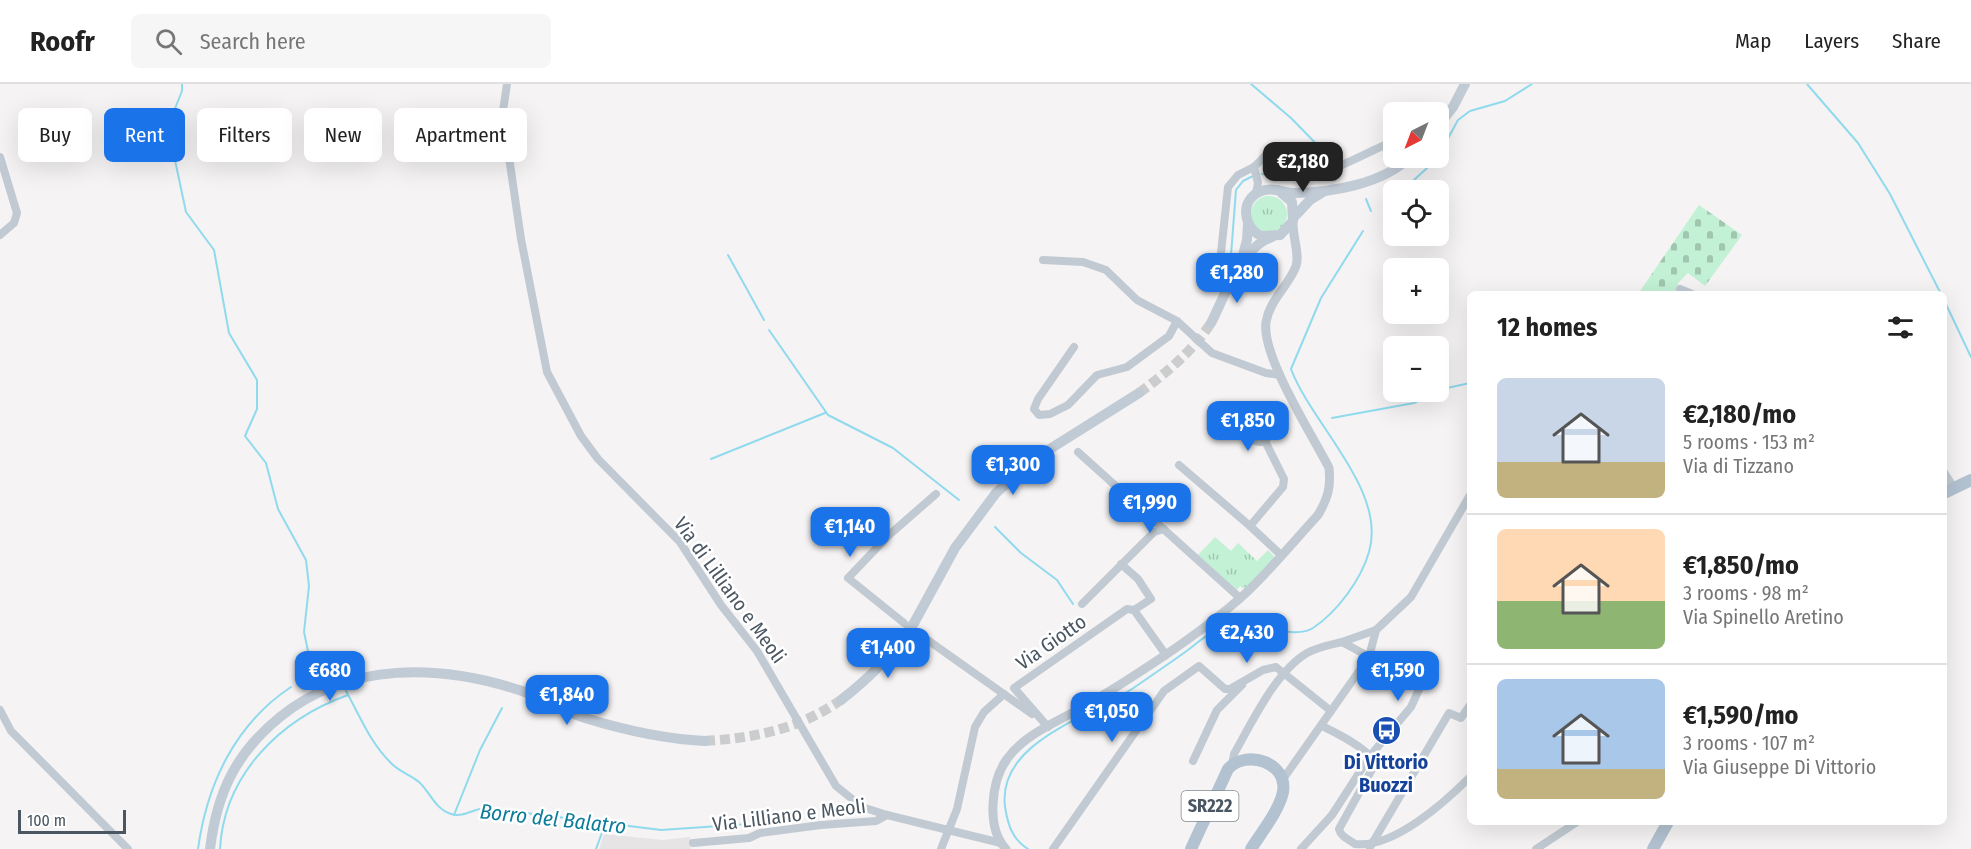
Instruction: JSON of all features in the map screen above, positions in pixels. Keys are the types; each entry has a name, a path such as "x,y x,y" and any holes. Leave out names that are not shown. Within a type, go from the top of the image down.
{"main road":[{"path":"1449,112 1466,84"},
{"path":"1238,271 1247,240 1246,208 1256,193 1274,190 1306,192 1334,188 1382,176 1393,168"},
{"path":"1210,323 1252,250 1288,230 1293,219 1310,200 1334,188"},
{"path":"1274,190 1292,202 1293,219"},
{"path":"1248,224 1256,234 1274,237"},
{"path":"841,700 867,680 891,656 955,549 1002,487 1058,442 1139,393"},
{"path":"1949,490 1971,480"},
{"path":"210,849 218,804 239,760 263,731 297,704 322,690 355,678 419,671 475,679 521,691 583,717 678,739 705,741"},
{"name":"SR222","path":"1191,849 1220,783 1232,765 1242,759 1259,759 1272,766 1281,782 1280,800 1251,849"},
{"path":"1653,849 1666,825"}],"street":[{"name":"Via di Lilliano e Meoli","path":"507,84 503,111 521,239 540,343 551,383 570,420 598,459 680,542 721,605 757,651 836,786 862,807 1004,846"},
{"path":"1208,262 1221,262 1228,187 1238,175 1254,167 1265,156 1273,154 1300,173 1320,173 1383,145"},
{"path":"0,157 17,213 14,223 0,235"},
{"path":"1254,167 1257,178 1256,193"},
{"path":"1257,178 1274,190"},
{"path":"1004,846 996,828 994,802 999,775 1007,758 1045,725 1166,654 1240,598 1326,503 1331,484 1329,468 1280,375 1269,348 1265,326 1273,300 1295,267 1293,219"},
{"path":"1274,237 1288,240 1296,255"},
{"path":"1043,260 1083,262 1106,270 1137,300 1177,321 1212,353 1266,374 1280,375"},
{"path":"1680,289 1685,291"},
{"path":"1074,347 1038,399 1034,410 1038,415 1050,414 1068,405 1097,375 1114,368 1126,367 1169,336 1177,321"},
{"path":"1250,526 1283,487 1284,479 1265,441"},
{"path":"1078,452 1240,598"},
{"path":"1179,465 1281,555"},
{"path":"908,626 848,578 889,535 936,494"},
{"path":"1232,765 1234,754 1284,674 1308,653 1376,630 1411,597 1467,500"},
{"path":"1154,532 1156,522"},
{"path":"1082,604 1154,532 1164,529"},
{"name":"Via Giotto","path":"1045,725 1014,688 1127,609 1134,610 1151,599 1138,579 1121,564"},
{"path":"1134,610 1166,654"},
{"path":"1281,782 1369,657 1376,630"},
{"path":"922,636 1045,725"},
{"path":"1301,849 1332,815 1370,756 1411,707 1421,685 1342,642"},
{"path":"1053,849 1164,691 1199,666 1225,689 1276,667 1331,711"},
{"path":"1193,761 1217,710 1250,677"},
{"path":"941,849 957,809 975,727 984,712 1005,694"},
{"path":"1370,847 1449,713 1461,718 1467,709"},
{"path":"0,710 11,731 128,849"},
{"path":"1322,726 1370,756 1375,764 1374,770 1340,825 1340,833 1361,847 1390,843 1412,834 1467,780"},
{"name":"Via Lilliano e Meoli","path":"693,843 749,838 760,833 876,821 887,815"},
{"path":"1536,849 1572,825"}],"shaded area":[{"path":"604,834 663,840 690,837 691,849 599,849"}],"green space":[{"path":"1269,196 1282,201 1287,214 1282,227 1269,232 1256,227 1251,214 1256,201"},
{"path":"1699,205 1742,235 1705,286 1688,273 1678,283 1677,291 1640,291"},
{"path":"1215,537 1231,551 1238,543 1257,561 1268,550 1274,556 1273,561 1244,589 1240,586 1237,590 1198,555"}],"waterway":[{"name":"Borro del Balatro","path":"182,84 182,91 172,116 169,132 186,212 214,250 229,333 257,380 257,409 245,436 266,463 278,509 306,560 309,586 304,632 308,651 313,655 320,654 327,658 336,674"},
{"path":"1251,84 1291,118 1333,161"},
{"path":"1449,137 1458,120 1470,111 1505,101 1532,84"},
{"path":"1807,84 1858,143 1890,194 1939,291"},
{"path":"1414,180 1427,168"},
{"path":"1262,174 1304,180 1340,174"},
{"path":"1230,268 1236,190 1243,181 1253,176"},
{"path":"1366,199 1371,211"},
{"path":"1028,849 1018,841 1012,831 1005,807 1006,784 1015,765 1030,749 1049,734 1132,689 1211,633 1245,627 1292,632 1307,631 1313,628 1347,595 1360,573 1369,552 1372,529 1367,505 1345,458 1301,390 1291,369 1321,298 1363,231"},
{"path":"728,255 764,320"},
{"path":"1947,306 1971,357"},
{"path":"769,330 828,415 893,448 959,500"},
{"path":"1449,388 1467,384"},
{"path":"1332,418 1416,402"},
{"path":"711,459 825,413"},
{"path":"995,527 1021,553 1057,580 1073,604"},
{"path":"298,684 333,668"},
{"path":"198,849 208,801 239,737 271,702 291,687"},
{"name":"Borro del Balatro","path":"346,691 366,729 384,756 395,767 419,782 437,804 445,812 451,814 460,815 486,808 661,830 748,824"},
{"path":"220,849 224,822 232,797 260,753 279,734 300,719 323,705 348,695"},
{"path":"454,815 480,750 502,708"},
{"path":"596,849 603,830"}],"tunnel":[{"path":"1139,393 1178,361 1211,323"},
{"path":"705,741 759,734 793,725 841,700"}],"place":[{"name":"Di Vittorio Buozzi","path":"1386,731"}]}
